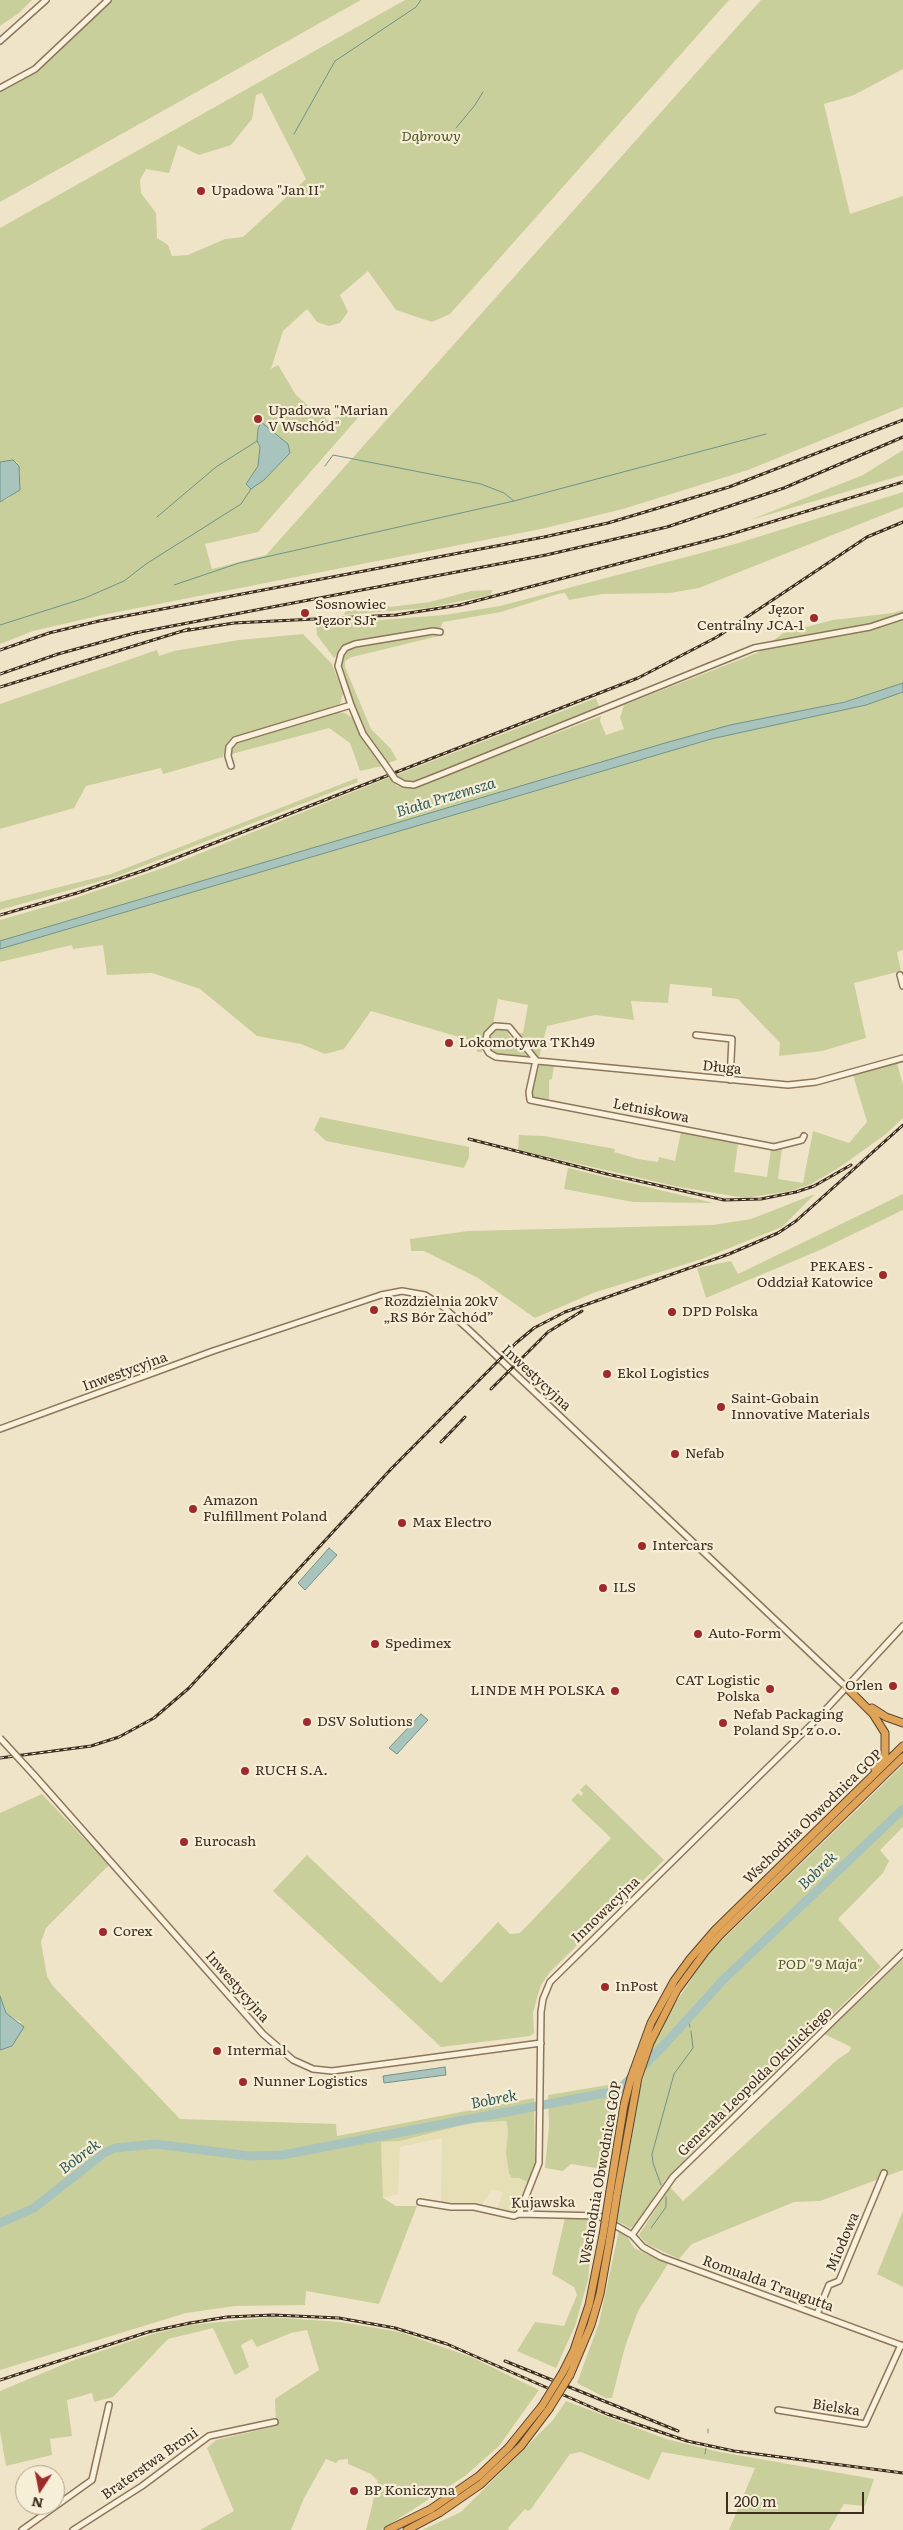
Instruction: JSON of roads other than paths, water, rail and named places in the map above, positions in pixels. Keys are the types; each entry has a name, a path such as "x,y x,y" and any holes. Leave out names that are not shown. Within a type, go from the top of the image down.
{"highway":[{"path":"846,1686 864,1703 883,1726 886,1748 881,1762 855,1795"},
{"path":"864,1703 886,1717 903,1722"},
{"name":"Wschodnia Obwodnica GOP","path":"407,2530 439,2513 481,2484 521,2446 566,2373 589,2305 606,2237 624,2105 640,2047 665,1995 699,1948 903,1746"},
{"name":"Wschodnia Obwodnica GOP","path":"613,2192 634,2094 650,2043 677,1990 710,1946 903,1758"},
{"name":"Wschodnia Obwodnica GOP","path":"388,2530 431,2509 479,2476 545,2408"}],"street":[{"path":"0,41 46,0"},
{"path":"0,88 35,69 108,0"},
{"path":"440,632 433,631 375,640 345,648 341,654 338,666 363,734 395,778 404,784 414,785 754,648 870,627 903,616"},
{"path":"231,766 228,756 230,747 235,740 351,705"},
{"path":"900,975 903,986"},
{"name":"Długa","path":"536,1060 512,1030 503,1025 491,1029 484,1042 486,1050 496,1057 730,1080 804,1085 903,1058"},
{"path":"696,1035 732,1039 730,1080"},
{"name":"Letniskowa","path":"536,1060 530,1100 774,1147 802,1140 804,1136"},
{"name":"Inwestycyjna","path":"0,1429 204,1354 381,1295 402,1292 425,1296 441,1305 469,1330 846,1686"},
{"name":"Innowacyjna","path":"519,2214 539,2163 541,2115 540,2043 543,1999 550,1982 804,1731 903,1626"},
{"name":"Inwestycyjna","path":"0,1738 263,2034 293,2060 313,2069 332,2071 540,2043"},
{"name":"Generała Leopolda Okulickiego","path":"632,2235 674,2177 903,1953"},
{"name":"Miodowa","path":"817,2314 829,2285 839,2281 884,2173"},
{"name":"Kujawska","path":"420,2202 451,2207 474,2207 514,2216 519,2214 599,2216 632,2235"},
{"name":"Romualda Traugutta","path":"632,2235 643,2247 661,2257 902,2345"},
{"name":"Bielska","path":"778,2410 865,2424 902,2345"},
{"path":"22,2530 92,2480 96,2470 109,2405"},
{"name":"Braterstwa Broni","path":"73,2530 142,2486 209,2436 275,2422"}],"water":[{"path":"261,422 288,444 290,453 264,480 251,489 246,484 258,466 260,447 257,441"},
{"path":"13,460 19,466 20,490 0,502 0,462"},
{"path":"903,683 903,692 866,705 711,739 0,949 0,941 665,743 730,725 845,702"},
{"path":"329,1548 337,1555 305,1590 298,1583"},
{"path":"421,1714 428,1720 397,1754 389,1748"},
{"path":"0,1996 6,2013 24,2027 12,2046 0,2050"},
{"path":"445,2067 446,2075 384,2083 383,2076"}],"waterway":[{"path":"294,134 335,61 416,7 421,0"},
{"path":"456,128 483,92"},
{"path":"174,585 239,563 514,501 766,434"},
{"path":"157,517 216,467 257,441"},
{"path":"325,466 333,455 481,484 504,493 514,501"},
{"path":"0,625 85,598 124,581 146,564 241,504 251,489"},
{"name":"Bobrek","path":"0,2223 34,2208 104,2153 115,2148 156,2144 249,2156 282,2155 616,2091 664,2045 723,1980 903,1809"},
{"path":"688,2019 690,2027"},
{"path":"661,2185 653,2163 652,2154 674,2074 693,2048 691,2031"},
{"path":"651,2228 666,2207 666,2197"},
{"path":"705,2454 706,2448"}],"railway":[{"path":"0,650 49,633 99,621 544,537 608,523 729,487 903,420"},
{"path":"0,674 58,654 135,633 546,555 667,527 784,488 903,437"},
{"path":"183,631 234,623 396,615 460,605 725,536 903,482"},
{"path":"0,915 77,893 145,870 638,678 717,637 867,537 903,522"},
{"path":"0,687 189,629"},
{"path":"0,1758 91,1746 119,1737 154,1718 189,1688 391,1469 516,1343 534,1328 565,1312 729,1254 778,1233 796,1221 903,1125"},
{"path":"469,1139 607,1174 724,1200 761,1199 796,1192 814,1186 851,1165"},
{"path":"491,1389 548,1332 582,1311"},
{"path":"441,1442 465,1417"},
{"path":"0,2380 148,2332 190,2323 227,2317 273,2315 339,2318 395,2328 447,2344 607,2414 687,2441 734,2451 903,2473"},
{"path":"505,2361 678,2431"}],"place":[{"name":"Upadowa \"Jan II\"","path":"201,191"},
{"name":"Upadowa \"Marian V Wschód\"","path":"258,419"},
{"name":"Sosnowiec Jęzor SJr","path":"305,613"},
{"name":"Jęzor Centralny JCA-1","path":"814,618"},
{"name":"Lokomotywa TKh49","path":"449,1043"},
{"name":"PEKAES - Oddział Katowice","path":"883,1275"},
{"name":"Rozdzielnia 20kV „RS Bór Zachód”","path":"374,1310"},
{"name":"DPD Polska","path":"672,1312"},
{"name":"Ekol Logistics","path":"607,1374"},
{"name":"Saint-Gobain Innovative Materials","path":"721,1407"},
{"name":"Nefab","path":"675,1454"},
{"name":"Amazon Fulfillment Poland","path":"193,1509"},
{"name":"Max Electro","path":"402,1523"},
{"name":"Intercars","path":"642,1546"},
{"name":"ILS","path":"603,1588"},
{"name":"Auto-Form","path":"698,1634"},
{"name":"Spedimex","path":"375,1644"},
{"name":"Orlen","path":"893,1686"},
{"name":"CAT Logistic Polska","path":"770,1689"},
{"name":"LINDE MH POLSKA","path":"615,1691"},
{"name":"DSV Solutions","path":"307,1722"},
{"name":"Nefab Packaging Poland Sp. z o.o.","path":"723,1723"},
{"name":"RUCH S.A.","path":"245,1771"},
{"name":"Eurocash","path":"184,1842"},
{"name":"Corex","path":"103,1932"},
{"name":"InPost","path":"605,1987"},
{"name":"Intermal","path":"217,2051"},
{"name":"Nunner Logistics","path":"243,2082"},
{"name":"BP Koniczyna","path":"354,2491"}],"park label":[{"name":"Dąbrowy","path":"431,137"},
{"name":"POD \"9 Maja\"","path":"820,1965"}],"water label":[{"name":"Biała Przemsza","path":"446,798"}]}
